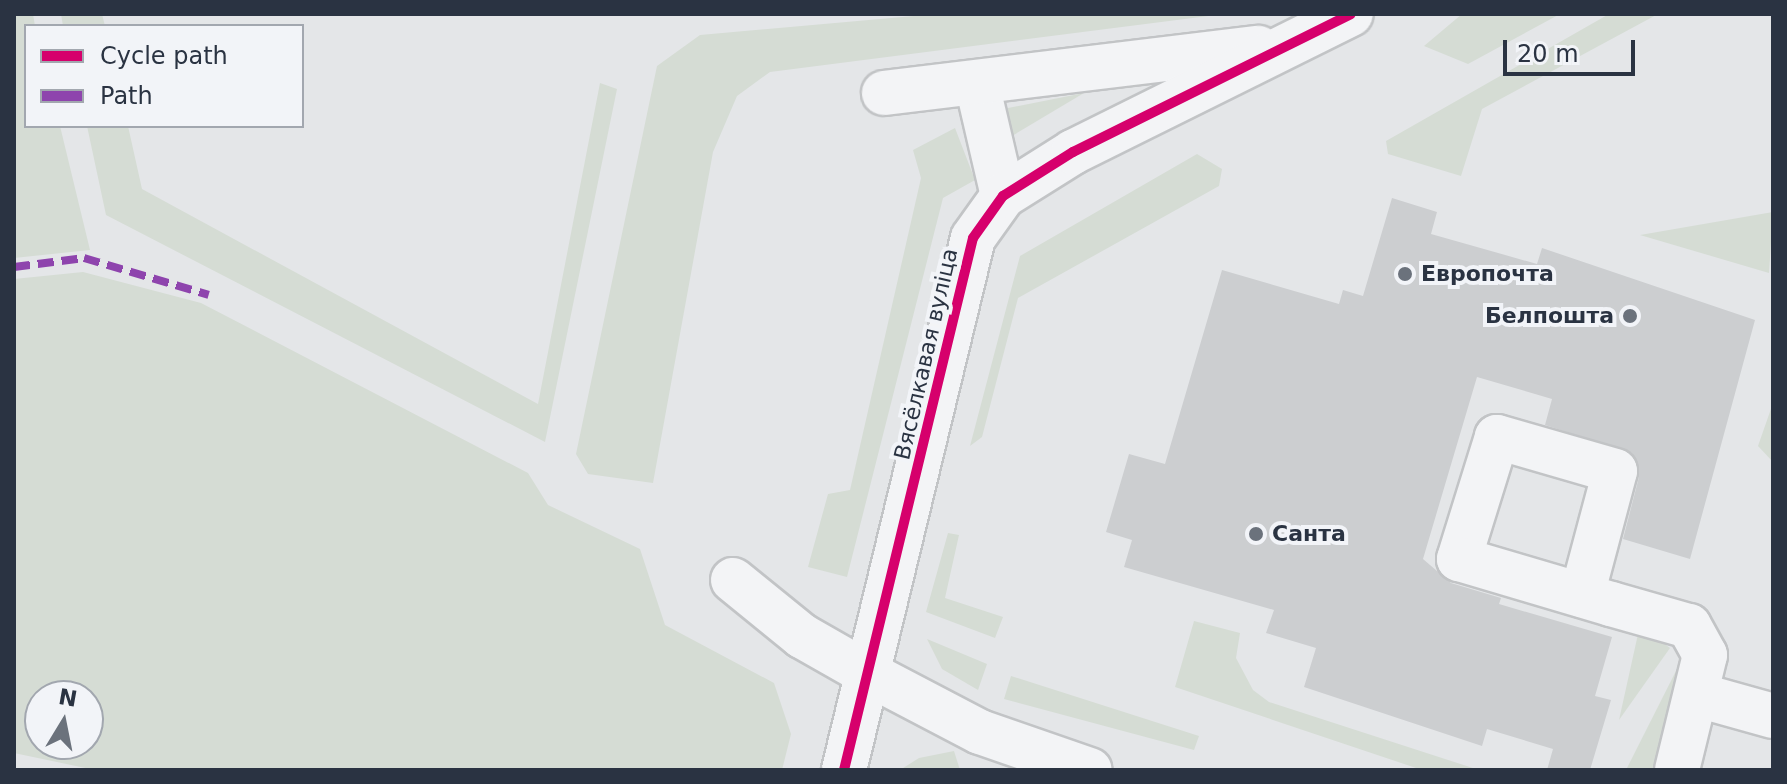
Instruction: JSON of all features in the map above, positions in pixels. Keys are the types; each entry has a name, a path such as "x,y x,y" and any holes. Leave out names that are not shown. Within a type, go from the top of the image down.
{"street":[{"name":"Вясёлкавая вуліца","path":"844,770 967,255 1003,196 1073,152 1291,29 1351,14"},
{"path":"884,93 977,84 1291,29"},
{"path":"977,84 1003,196"},
{"path":"733,580 802,636 869,674 980,732 1090,770"},
{"path":"1582,595 1689,626 1705,655 1698,695 1677,770"},
{"path":"1698,695 1773,716"}],"shaded area":[{"path":"14,14 33,14 35,24 24,24 24,128 60,128 90,250 14,258"},
{"path":"61,14 102,14 104,24 63,24"},
{"path":"936,14 1224,14 770,72 737,96 713,152 653,483 588,474 576,454 657,66 700,35"},
{"path":"1462,14 1560,14 1468,64 1424,46"},
{"path":"1609,14 1658,14 1482,109 1461,176 1388,154 1386,141"},
{"path":"600,83 617,89 545,442 106,215 87,128 128,128 142,189 538,404"},
{"path":"1084,93 1012,136 1003,128 1008,108"},
{"path":"955,128 975,180 943,198 847,577 808,567 828,494 850,490 921,178 913,150"},
{"path":"1197,154 1222,169 1219,186 1018,298 982,437 970,446 1020,256"},
{"path":"1773,212 1769,273 1640,235"},
{"path":"83,272 201,303 528,473 548,505 640,549 665,625 774,683 791,734 782,770 95,770 47,760 104,760 104,680 24,680 24,755 14,753 14,279"},
{"path":"1773,403 1773,462 1758,446"},
{"path":"948,533 959,535 945,598 1003,617 995,638 926,612"},
{"path":"1194,621 1240,633 1236,658 1253,690 1269,702 1479,770 1422,770 1175,687"},
{"path":"1640,625 1670,648 1619,720"},
{"path":"927,639 987,664 978,690 942,669"},
{"path":"1680,663 1654,770 1626,770"},
{"path":"1011,676 1199,736 1194,750 1004,699"},
{"path":"954,751 960,770 900,770 919,758"}],"building":[{"path":"1392,198 1437,212 1431,234 1537,264 1542,248 1755,320 1690,559 1623,539 1639,477 1632,453 1545,425 1552,399 1477,377 1423,559 1451,583 1501,598 1499,604 1612,637 1595,696 1611,700 1590,770 1547,770 1553,749 1487,729 1482,746 1304,687 1316,648 1266,633 1274,610 1124,567 1132,540 1106,532 1129,454 1165,464 1222,270 1339,304 1343,290 1363,296"}],"marked path":[{"path":"14,267 84,258 209,295"}],"cycle path":[{"path":"844,770 973,238 1003,196 1073,152 1351,14"}],"place":[{"name":"Европочта","path":"1405,274"},
{"name":"Белпошта","path":"1630,316"},
{"name":"Санта","path":"1256,534"}]}
